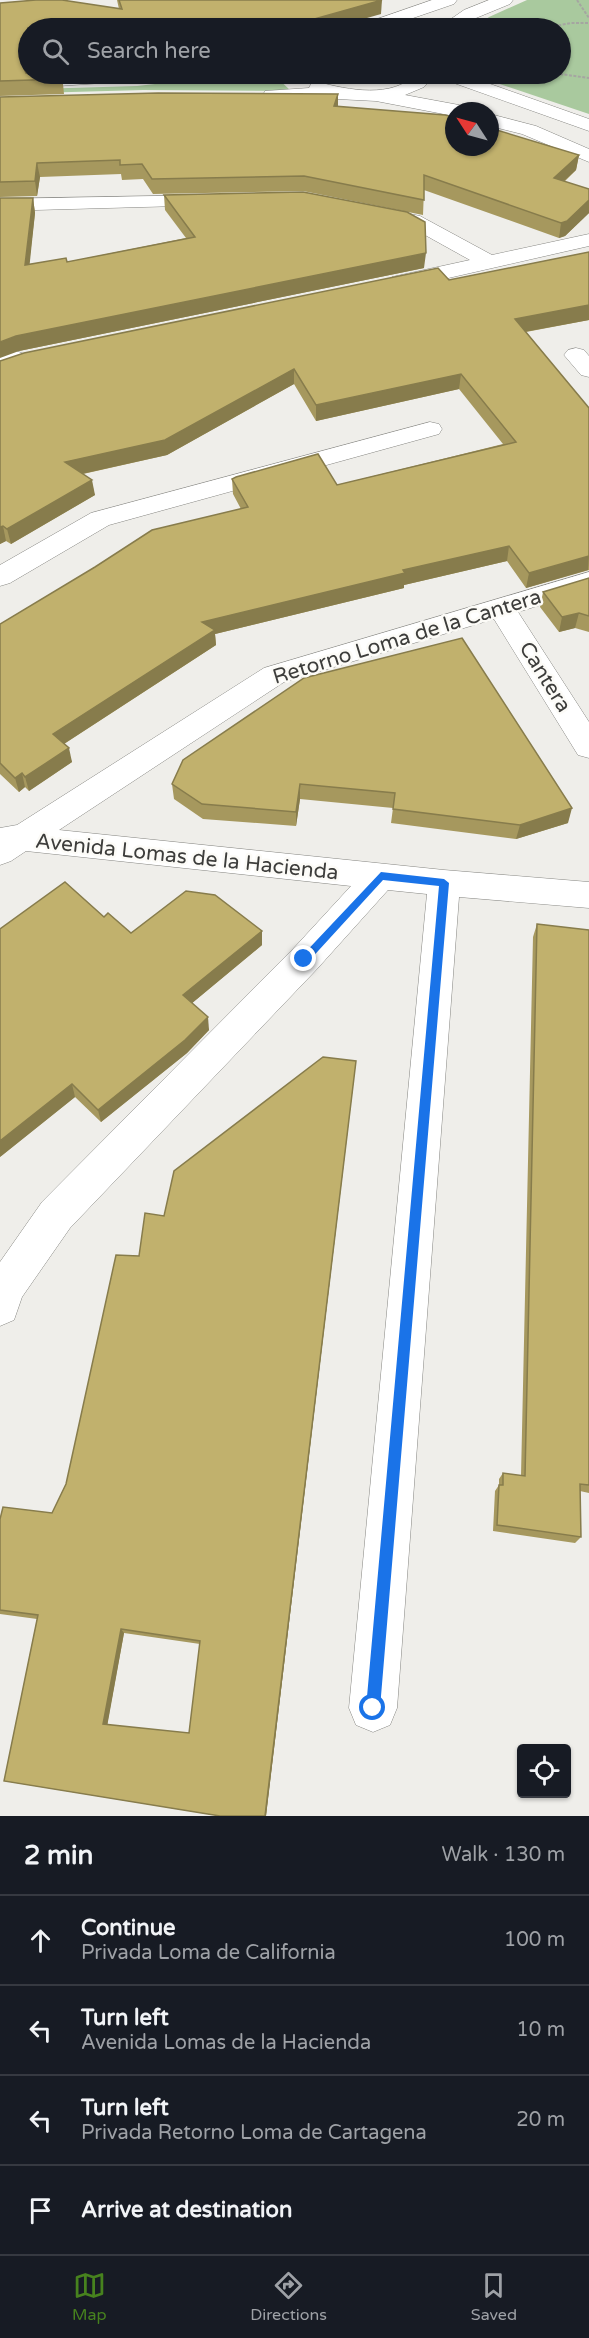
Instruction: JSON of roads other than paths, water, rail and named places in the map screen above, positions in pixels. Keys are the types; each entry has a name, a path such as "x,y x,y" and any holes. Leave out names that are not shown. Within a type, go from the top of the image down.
{"street":[{"path":"463,18 504,0"},
{"path":"397,18 445,1 470,14"},
{"path":"0,84 18,83"},
{"path":"312,84 337,93"},
{"path":"372,95 394,92 414,84"},
{"path":"474,84 589,125"},
{"path":"256,96 337,93 372,95 445,108"},
{"path":"499,122 529,130 589,156"},
{"path":"0,205 233,201"},
{"path":"358,210 413,220 491,263"},
{"path":"376,286 491,263 587,238"},
{"path":"6,360 42,355"},
{"path":"0,577 100,519 430,429"},
{"name":"Retorno Loma de la Cantera","path":"6,842 274,675 589,581"},
{"name":"Cantera","path":"501,607 589,747"},
{"name":"Avenida Lomas de la Hacienda","path":"6,842 589,895"},
{"path":"0,1306 5,1288 56,1215 304,959 381,876"},
{"path":"373,1708 444,883"}]}
